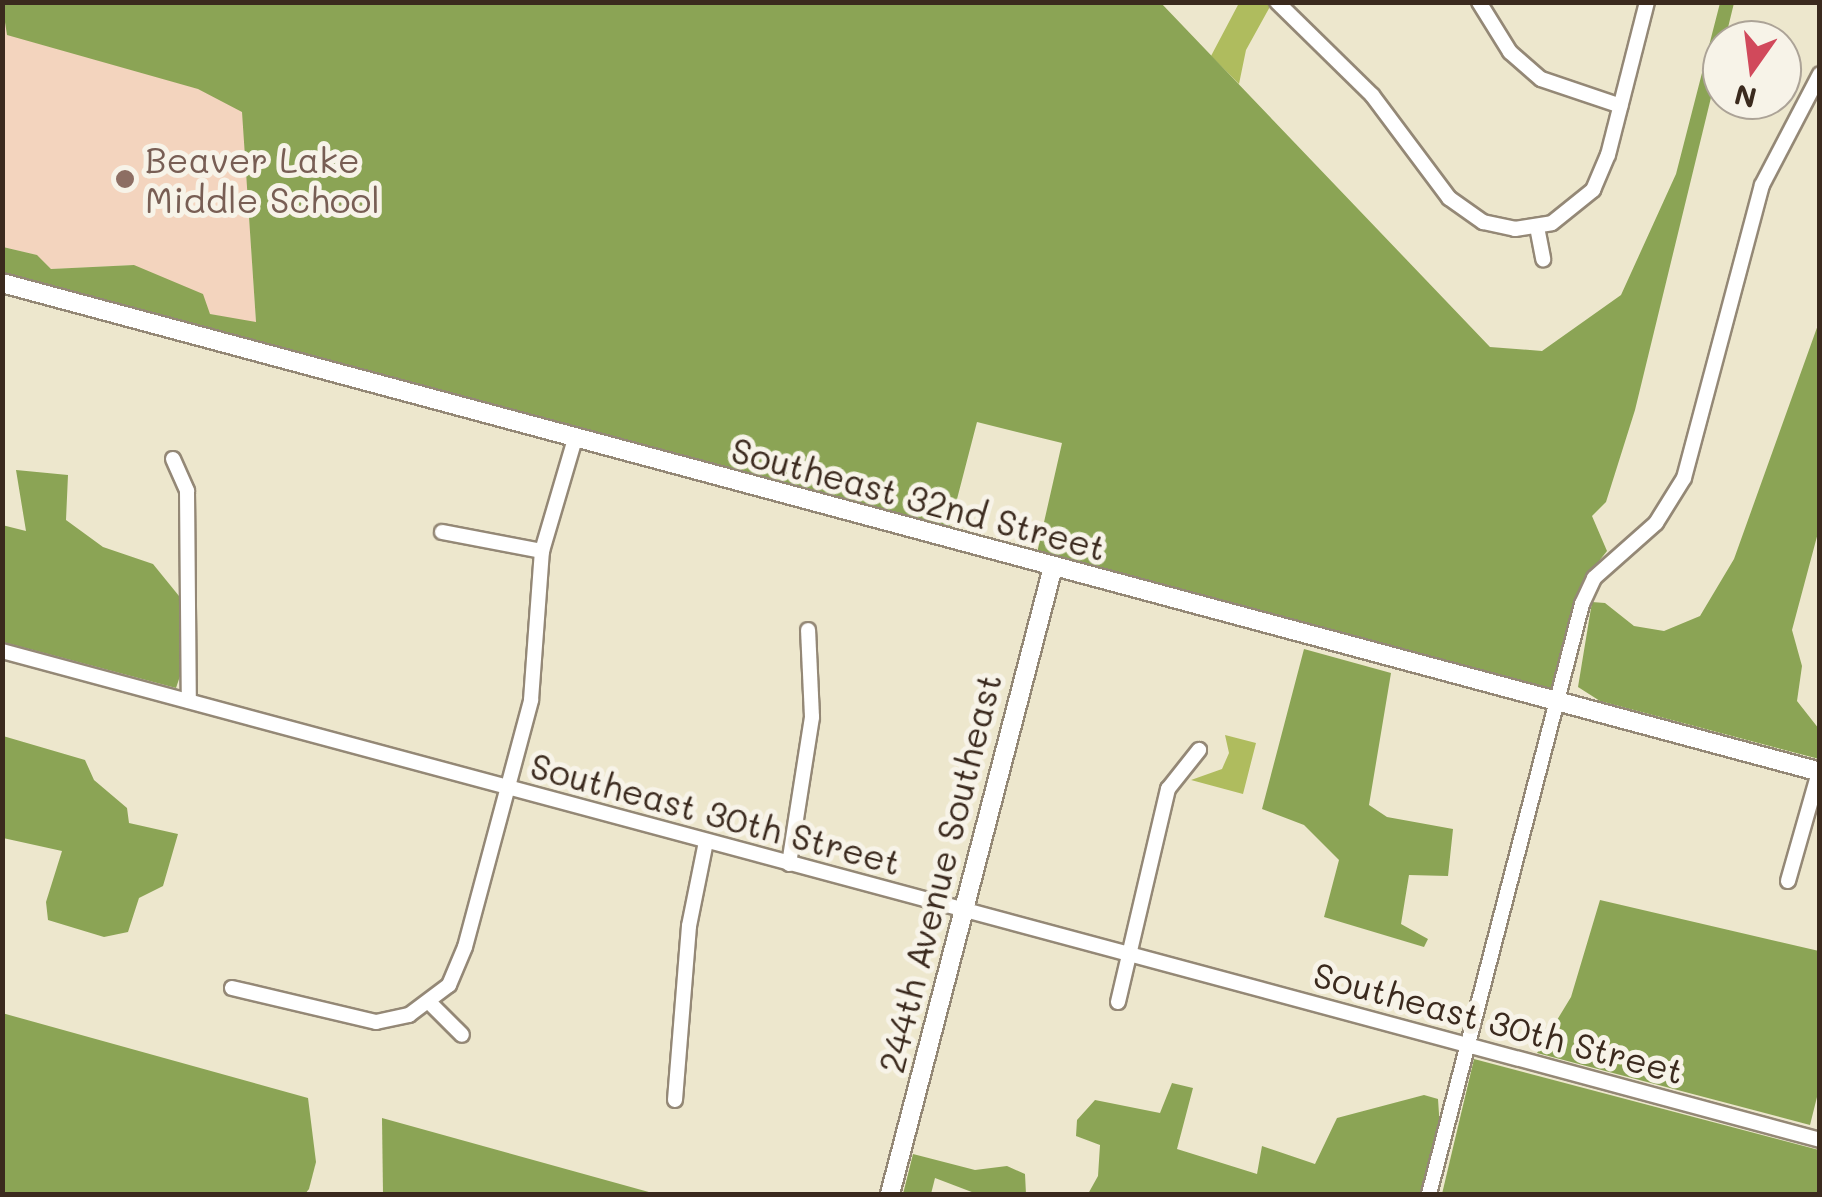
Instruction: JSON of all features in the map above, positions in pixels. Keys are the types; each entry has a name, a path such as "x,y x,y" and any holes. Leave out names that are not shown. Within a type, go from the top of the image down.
{"street":[{"path":"1277,2 1372,95 1449,198 1483,222 1535,228 1574,211 1593,190 1621,106 1647,2"},
{"path":"1479,2 1530,71 1621,106"},
{"path":"1430,1194 1594,578 1656,523 1684,478 1762,185 1820,74"},
{"path":"1535,228 1543,259"},
{"name":"Southeast 32nd Street","path":"2,283 1819,772"},
{"path":"232,988 376,1022 430,1004 449,985 466,948 538,665 542,551 575,439"},
{"path":"173,459 188,491 189,701"},
{"path":"442,532 542,551"},
{"name":"244th Avenue Southeast","path":"890,1194 1053,568"},
{"path":"789,864 812,716 808,630"},
{"name":"Southeast 30th Street","path":"2,651 1820,1140"},
{"path":"1118,1002 1168,789 1198,750"},
{"path":"1788,881 1819,772"},
{"path":"675,1100 689,926 706,842"},
{"path":"430,1004 462,1035"}],"shaded area":[{"name":"Beaver Lake Middle School","path":"3,3 240,73 256,323 209,314 134,265 51,269 36,255 3,247"}],"green space":[{"path":"2,3 1161,3 1490,347 1542,351 1621,295 1676,174 1702,73 1702,120 1706,120 1635,410 1606,502 1592,516 1607,551 1584,580 1552,690 1037,553 1062,443 977,422 949,530 3,277 3,247 37,255 51,269 134,265 203,294 210,314 256,322 242,112 198,89 7,35"},
{"path":"1239,3 1272,3 1246,50 1239,84 1211,56"},
{"path":"1720,3 1734,3 1730,20 1716,20"},
{"path":"1819,322 1819,529 1792,630 1802,666 1797,701 1819,729 1819,759 1600,701 1578,687 1592,602 1605,603 1634,626 1664,631 1700,616 1734,559"},
{"path":"16,470 68,475 66,520 103,547 153,564 179,596 183,667 176,688 3,642 2,525 26,531"},
{"path":"1304,649 1391,673 1369,805 1387,817 1453,829 1448,876 1409,875 1401,924 1428,939 1424,947 1324,917 1339,860 1304,825 1262,809"},
{"path":"1225,735 1256,743 1243,794 1191,780 1222,769 1229,753"},
{"path":"3,736 85,760 94,780 127,808 129,823 178,834 163,886 139,898 128,932 104,937 48,920 46,902 62,851 3,838"},
{"path":"1600,900 1819,951 1820,1085 1810,1125 1537,1053 1571,997"},
{"path":"2,1013 308,1098 316,1162 309,1189 305,1194 3,1194"},
{"path":"1474,1059 1819,1150 1819,1194 1442,1194"},
{"path":"1172,1083 1193,1088 1177,1149 1257,1174 1262,1146 1315,1164 1337,1118 1424,1095 1438,1099 1440,1129 1422,1194 1088,1194 1098,1176 1100,1145 1076,1136 1077,1120 1095,1100 1160,1113"},
{"path":"382,1118 656,1194 383,1194"},
{"path":"913,1154 975,1170 1007,1166 1025,1174 1026,1194 977,1194 935,1178 931,1194 903,1194"}],"place":[{"name":"Beaver Lake Middle School","path":"125,179"}]}
